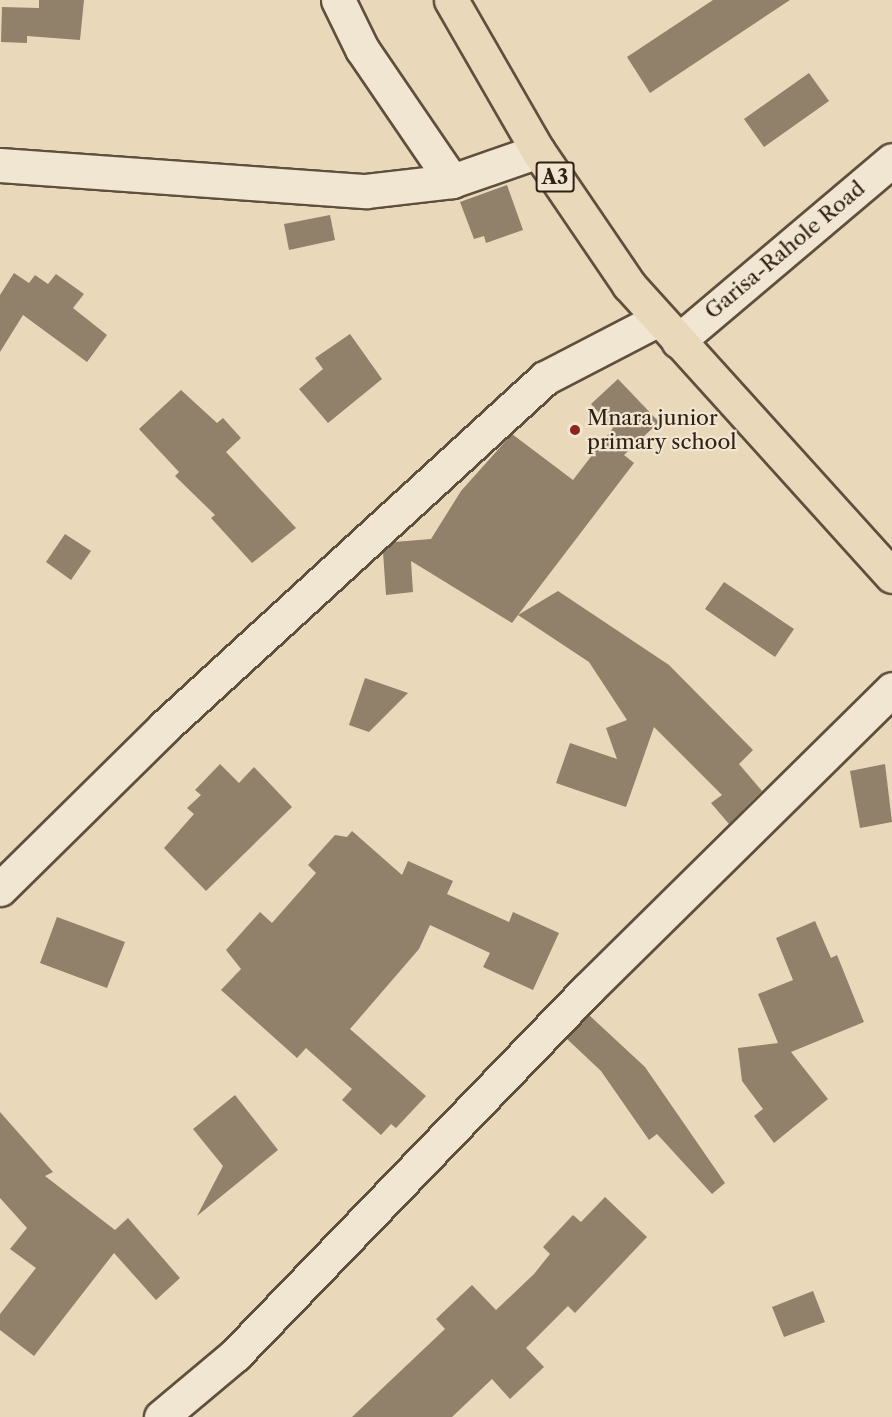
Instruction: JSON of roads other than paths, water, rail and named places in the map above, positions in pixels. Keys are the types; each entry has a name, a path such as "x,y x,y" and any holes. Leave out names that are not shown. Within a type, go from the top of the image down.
{"highway":[{"name":"A3","path":"451,0 538,151 668,331 892,576"}],"street":[{"path":"338,0 362,49 453,181"},
{"path":"0,165 366,191 453,181 538,151"},
{"name":"Garisa-Rahole Road","path":"0,889 164,727 545,378 668,331 892,160"},
{"path":"160,1417 235,1355 588,989 892,689"}],"place":[{"name":"Mnara junior primary school","path":"575,430"}]}
